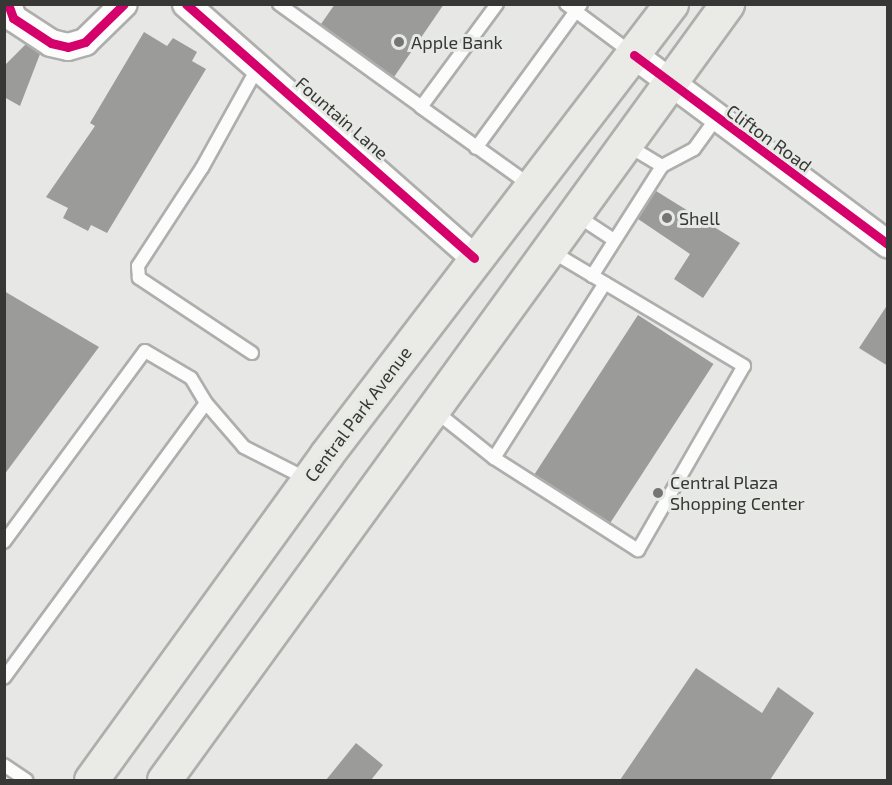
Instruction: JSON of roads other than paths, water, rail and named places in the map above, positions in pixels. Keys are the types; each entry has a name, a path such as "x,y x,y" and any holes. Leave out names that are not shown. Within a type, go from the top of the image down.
{"main road":[{"name":"Central Park Avenue","path":"91,780 308,480 474,258 671,4"},
{"path":"164,780 727,4"}],"street":[{"path":"8,4 14,18 51,43 68,47 85,42 124,4"},
{"name":"Fountain Lane","path":"186,4 474,258"},
{"name":"Clifton Road","path":"633,55 668,85 888,244"}],"lane":[{"path":"423,108 497,4"},
{"path":"281,5 530,185"},
{"path":"476,148 574,7 633,55"},
{"path":"252,353 138,278 138,266 202,168 258,67"},
{"path":"592,276 662,166 694,149 716,119"},
{"path":"625,144 662,166"},
{"path":"575,214 614,240"},
{"path":"433,410 495,459 638,550 744,366 549,250"},
{"path":"495,459 605,283"},
{"path":"4,542 145,351 191,378 206,404 244,447 308,480"},
{"path":"4,678 206,404"},
{"path":"4,765 26,780"}],"place":[{"name":"Apple Bank","path":"399,42"},
{"name":"Shell","path":"667,218"},
{"name":"Central Plaza Shopping Center","path":"658,493"}]}
